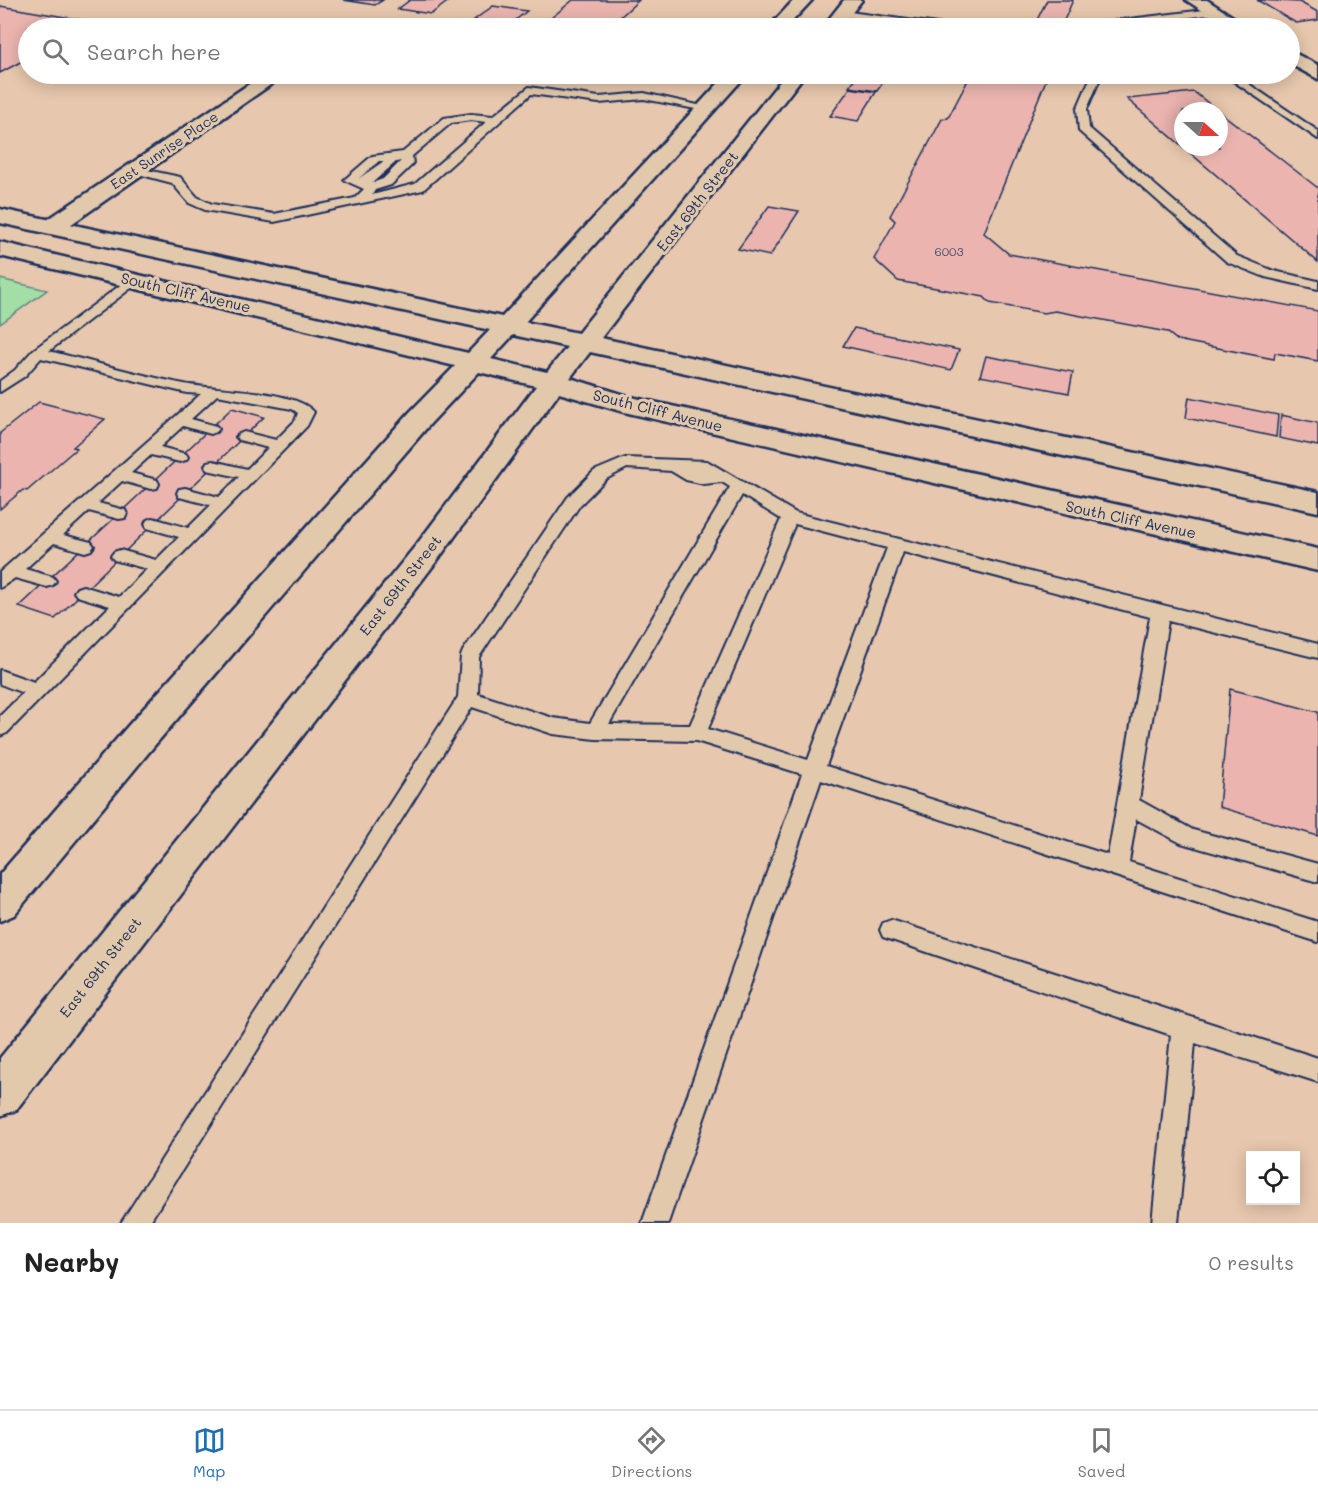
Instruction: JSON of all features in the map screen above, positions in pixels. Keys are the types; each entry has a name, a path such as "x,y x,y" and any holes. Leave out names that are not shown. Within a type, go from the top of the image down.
{"main road":[{"path":"786,18 803,0"},
{"path":"1195,0 1224,18"},
{"path":"1300,63 1318,73"},
{"name":"East Sunrise Place","path":"52,227 261,84"},
{"path":"0,903 141,736 420,418 508,326 728,84"},
{"name":"East 69th Street","path":"0,1094 428,551 553,382 788,84"},
{"path":"0,216 1318,502"},
{"name":"South Cliff Avenue","path":"0,249 134,279 474,362 553,382 624,404 1318,560"}],"lane":[{"path":"848,7 899,18"},
{"path":"1157,18 1213,12"},
{"path":"1093,84 1082,109 1083,129 1232,259 1270,274 1318,285"},
{"path":"1243,84 1318,136"},
{"path":"133,171 176,180 193,200 209,207 274,218 419,187 529,90 599,100 644,96 706,108"},
{"path":"370,189 350,180 376,158 406,155 448,120 471,117 495,120"},
{"path":"358,201 370,189 382,186 407,164 406,155"},
{"path":"0,388 20,373 38,353 134,279"},
{"path":"0,728 302,423 306,412 297,406 228,390 187,389 38,353"},
{"path":"6,576 214,390"},
{"path":"180,421 211,429"},
{"path":"244,437 279,446"},
{"path":"148,449 180,457"},
{"path":"134,1223 468,698 470,656 574,501 600,475 625,462 675,466 682,474 706,480 732,481 790,517 1160,613 1318,651"},
{"path":"213,466 250,476"},
{"path":"120,475 151,484"},
{"path":"595,731 732,481"},
{"path":"185,493 222,503"},
{"path":"86,505 119,514"},
{"path":"696,733 790,517"},
{"path":"153,524 191,535"},
{"path":"51,537 85,546"},
{"path":"655,1223 814,770 897,545"},
{"path":"120,556 160,567"},
{"path":"6,576 47,581"},
{"path":"83,592 123,604"},
{"path":"1117,868 1160,613"},
{"path":"0,677 38,690"},
{"path":"468,698 553,726 595,731 696,733 1318,932"},
{"path":"1127,804 1188,837 1318,873"},
{"path":"891,930 1318,1070"},
{"path":"1165,1223 1185,1028"}],"green space":[{"path":"0,279 47,290 0,324"}],"building":[{"path":"343,0 383,0 375,5"},
{"path":"410,0 450,0 431,14 398,9"},
{"path":"573,0 639,0 619,18 551,18"},
{"path":"1047,0 1073,0 1065,18 1038,18"},
{"path":"1257,0 1299,2 1318,12 1318,20 1300,22 1300,18 1288,18"},
{"path":"0,6 70,18 18,18 18,63 0,73"},
{"path":"493,6 527,11 518,18 477,18"},
{"path":"851,84 882,84 877,91 849,87"},
{"path":"966,84 1044,84 984,233 1009,254 1318,311 1318,361 1275,353 1274,359 1177,340 1167,332 1055,311 1044,313 990,303 984,297 898,281 874,259 895,221 890,216 942,119 948,118"},
{"path":"850,88 876,92 858,121 830,116"},
{"path":"1194,92 1207,102 1174,102 1174,139 1127,99"},
{"path":"1228,118 1318,188 1318,262 1194,156 1228,156"},
{"path":"769,206 799,211 770,256 738,249"},
{"path":"854,328 959,350 951,370 843,346"},
{"path":"986,356 1073,372 1069,393 980,376"},
{"path":"1189,397 1278,415 1276,437 1186,418"},
{"path":"39,402 105,419 73,447 77,448 27,491 23,490 0,509 0,433"},
{"path":"232,408 264,417 55,619 19,607"},
{"path":"1281,415 1318,423 1318,446 1279,438"},
{"path":"1230,689 1318,712 1318,836 1219,807"}]}
